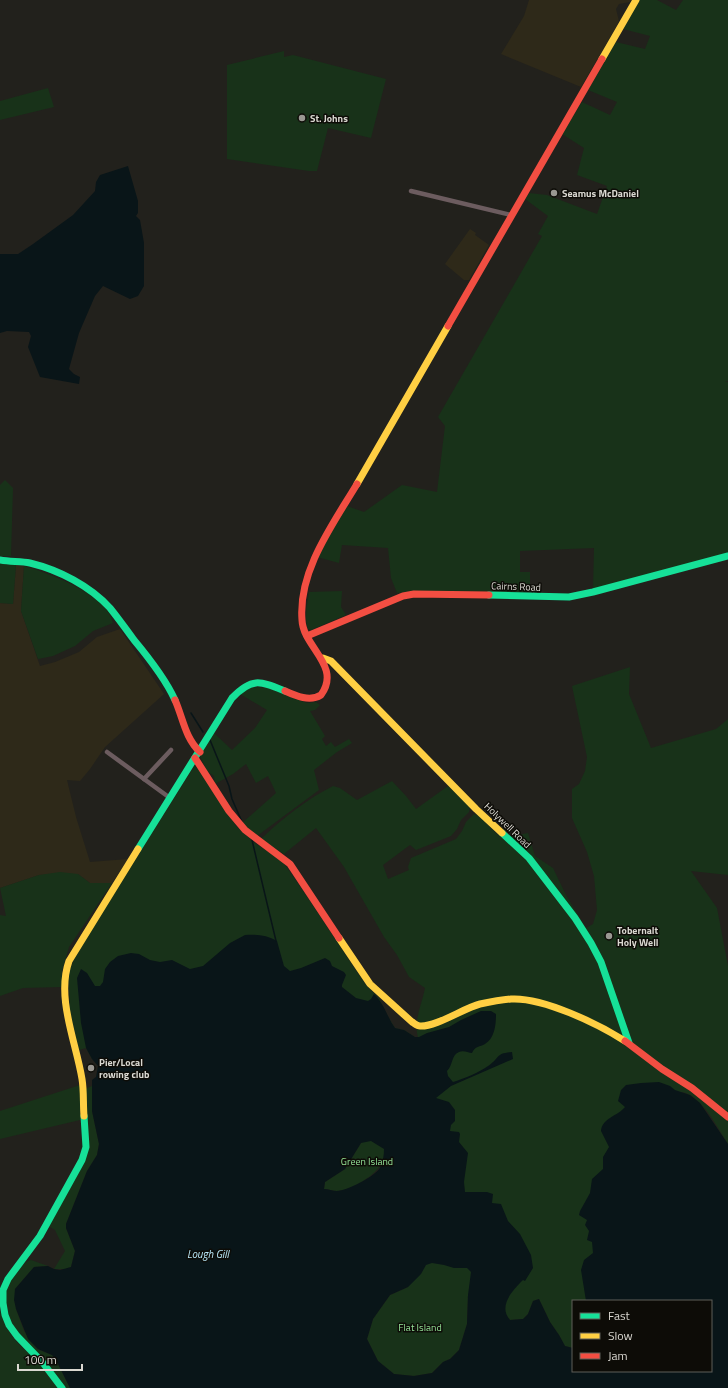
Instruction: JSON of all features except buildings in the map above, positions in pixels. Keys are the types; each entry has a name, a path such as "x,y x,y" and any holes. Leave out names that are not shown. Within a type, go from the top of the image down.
{"street":[{"path":"62,1388 43,1363 17,1336 9,1325 3,1304 3,1290 8,1279 40,1236 82,1160 86,1147 82,1079 66,1011 65,972 75,949 200,752 232,698 241,688 249,684 260,683 312,699 320,696 324,691 327,680 323,658 307,636 302,624 303,606 309,575 316,553 410,393 636,0"},
{"path":"411,191 511,215"},
{"name":"Cairns Road","path":"307,636 403,596 414,594 461,594 569,597 728,556"},
{"path":"0,560 30,563 46,568 62,575 98,597 113,612 155,669 174,698 181,714 189,741 200,752"},
{"name":"Holywell Road","path":"323,658 331,661 476,809 529,858 575,918 591,943 601,962 629,1043"},
{"path":"144,779 171,750"},
{"path":"107,752 170,798"},
{"path":"195,758 229,811 245,830 290,864 370,984 412,1022 419,1026 427,1026 480,1004 512,999 532,1001 567,1010 614,1033 662,1069 692,1088 728,1117"}],"shaded area":[{"path":"529,0 631,0 630,2 619,4 616,9 619,21 581,87 501,54 524,16"},
{"path":"470,229 476,233 475,235 489,245 469,280 464,280 445,264"},
{"path":"16,565 24,566 21,611 40,666 55,662 79,652 97,637 120,629 164,694 105,747 80,781 67,780 76,817 90,862 128,859 112,883 90,883 78,874 39,875 0,888 0,603 13,604"}],"green space":[{"path":"639,0 657,0 676,10 683,0 728,0 728,381 725,381 728,382 728,553 593,589 594,548 520,551 520,572 530,572 530,592 414,591 397,593 391,578 388,548 342,545 339,563 317,557 347,506 364,512 402,485 437,492 445,426 438,417 542,236 538,234 548,216 525,199 529,193 547,195 597,214 607,186 577,175 584,148 562,134 582,102 610,115 617,102 588,90 616,42 645,49 650,36 623,29"},
{"name":"St. Johns","path":"284,51 284,57 293,55 386,79 371,138 328,128 317,171 227,159 227,65"},
{"path":"48,88 54,107 0,120 0,101"},
{"path":"5,480 13,488 11,556 0,556 0,485"},
{"path":"0,563 16,565 13,604 0,603"},
{"path":"24,566 62,580 89,595 100,603 109,613 113,623 93,631 75,646 53,656 38,659 21,611"},
{"path":"342,591 341,607 346,615 311,630 308,629 306,615 309,592"},
{"path":"630,667 629,694 651,748 716,729 728,719 728,875 691,871 717,908 728,966 728,1144 714,1121 696,1099 682,1092 656,1300 572,1300 572,1348 565,1346 550,1322 539,1299 533,1301 528,1314 523,1319 510,1320 507,1316 468,1295 467,1324 459,1350 450,1359 443,1362 432,1373 414,1376 394,1374 378,1361 367,1339 373,1319 390,1295 408,1287 381,1163 369,1177 356,1185 337,1191 324,1189 325,1182 345,1169 361,1143 115,1045 92,1059 86,1048 79,1050 70,1012 68,973 78,951 195,765 210,782 236,826 256,844 281,859 366,985 379,998 395,1028 404,1030 415,1037 418,1037 417,1019 425,988 409,977 344,867 316,828 284,854 262,840 262,838 296,809 333,786 340,788 357,800 392,781 416,809 448,786 470,807 469,812 461,820 457,829 451,836 416,850 410,845 383,865 388,879 409,870 408,867 411,858 456,839 466,822 474,814 479,816 501,838 528,833 535,856 553,868 566,895 586,928 593,924 597,910 594,876 587,852 572,818 572,789 579,784 585,771 587,757 572,686"},
{"path":"258,687 268,688 307,703 316,702 320,705 315,710 310,711 325,736 322,739 326,746 331,742 335,747 349,739 352,743 337,752 314,770 319,790 257,836 242,823 276,793 268,776 256,783 246,764 233,774 215,784 214,776 207,771 200,756 214,733 232,750 255,728 267,710 240,694 246,689"},
{"path":"60,872 78,874 90,883 112,883 69,947 62,971 62,987 23,988 0,996 0,915 6,916 0,888 39,875"},
{"path":"80,1085 80,1120 0,1139 0,1111"},
{"path":"92,1086 92,1111 99,1144 97,1155 87,1171 66,1224 66,1228 75,1251 71,1267 66,1269 54,1269 65,1251 55,1230 48,1226 84,1161 85,1089"},
{"path":"31,1260 48,1266 34,1267 15,1289 16,1309 24,1331 37,1349 52,1355 70,1388 65,1388 15,1331 7,1312 5,1300 9,1282 21,1267"},
{"path":"0,1309 10,1334 42,1366 58,1388 0,1388"}],"water":[{"path":"128,166 138,201 138,213 136,216 140,220 144,243 144,286 138,296 130,299 103,286 95,296 79,333 69,369 80,377 79,384 40,377 28,347 31,336 29,332 7,331 0,333 0,254 18,254 33,244 73,215 95,191 96,182 100,175"},
{"name":"Lough Gill","path":"245,935 262,935 277,941 284,966 290,971 325,958 330,961 332,966 344,972 346,975 342,987 356,998 368,1001 374,994 395,1028 404,1030 415,1037 449,1027 481,1011 491,1011 496,1014 495,1026 491,1038 485,1044 476,1048 472,1053 463,1051 456,1053 447,1071 448,1076 453,1082 476,1073 492,1063 503,1053 512,1052 513,1059 451,1086 436,1098 449,1102 455,1110 455,1121 451,1125 450,1131 459,1132 459,1142 468,1153 464,1182 465,1192 487,1192 493,1194 492,1203 501,1204 508,1221 520,1234 531,1255 533,1268 525,1281 523,1280 519,1284 508,1299 505,1309 507,1315 510,1320 523,1319 528,1314 533,1301 539,1299 550,1322 565,1346 572,1348 572,1372 712,1372 712,1300 586,1300 581,1270 584,1260 593,1253 592,1242 587,1240 589,1231 585,1225 587,1220 579,1215 590,1193 592,1179 603,1169 603,1157 609,1147 601,1131 602,1127 607,1120 625,1107 618,1101 621,1090 626,1085 659,1082 690,1095 700,1103 728,1144 728,1388 70,1388 52,1355 38,1349 28,1339 14,1300 15,1289 34,1267 48,1266 60,1270 71,1267 75,1251 66,1228 66,1224 87,1171 97,1155 99,1144 92,1111 92,1080 96,1077 98,1066 86,1048 81,1023 77,978 81,969 87,973 95,986 100,986 103,982 105,969 110,962 118,956 131,953 139,954 150,960 160,962 172,960 190,969 203,966 230,943","holes":["371,1141 384,1149 384,1156 380,1168 367,1179 347,1189 337,1191 324,1189 325,1182 345,1169 361,1143","432,1263 454,1268 467,1268 471,1272 468,1295 467,1324 459,1350 450,1359 443,1362 432,1373 414,1376 394,1374 378,1361 367,1339 373,1319 390,1295 408,1287 421,1274 426,1265"]}],"waterway":[{"path":"191,713 203,732"},
{"path":"210,740 242,822"},
{"path":"252,840 276,941"}],"traffic: fast":[{"path":"489,595 569,597 728,556"},
{"path":"0,560 30,563 52,570 84,586 102,600 110,608 162,676 175,700"},
{"path":"138,849 232,698 245,687 257,683 263,683 285,691"},
{"path":"502,833 529,858 575,918 591,943 601,962 629,1043"},
{"path":"62,1388 43,1363 17,1336 9,1325 5,1315 3,1290 8,1279 40,1236 82,1160 86,1147 84,1116"}],"traffic: slow":[{"path":"602,59 636,0"},
{"path":"357,484 448,326"},
{"path":"323,658 331,661 476,809 502,833"},
{"path":"84,1116 82,1079 68,1020 66,1005 66,975 69,961 138,849"},
{"path":"339,938 370,984 418,1026 434,1024 473,1006 511,999 539,1002 554,1007 586,1020 625,1041"}],"traffic: jam":[{"path":"448,326 602,59"},
{"path":"285,691 298,696 312,698 321,695 326,685 327,675 324,666 304,630 302,620 302,602 311,566 328,532 357,484"},
{"path":"307,636 403,596 414,594 489,595"},
{"path":"175,700 188,734 200,752"},
{"path":"195,758 229,811 245,830 290,864 339,938"},
{"path":"625,1041 662,1069 692,1088 728,1117"}],"place":[{"name":"St. Johns","path":"302,118"},
{"name":"Seamus McDaniel","path":"554,193"},
{"name":"Tobernalt Holy Well","path":"609,936"},
{"name":"Pier/Local rowing club","path":"91,1068"}],"park label":[{"name":"Green Island","path":"367,1161"},
{"name":"Flat Island","path":"420,1327"}]}
